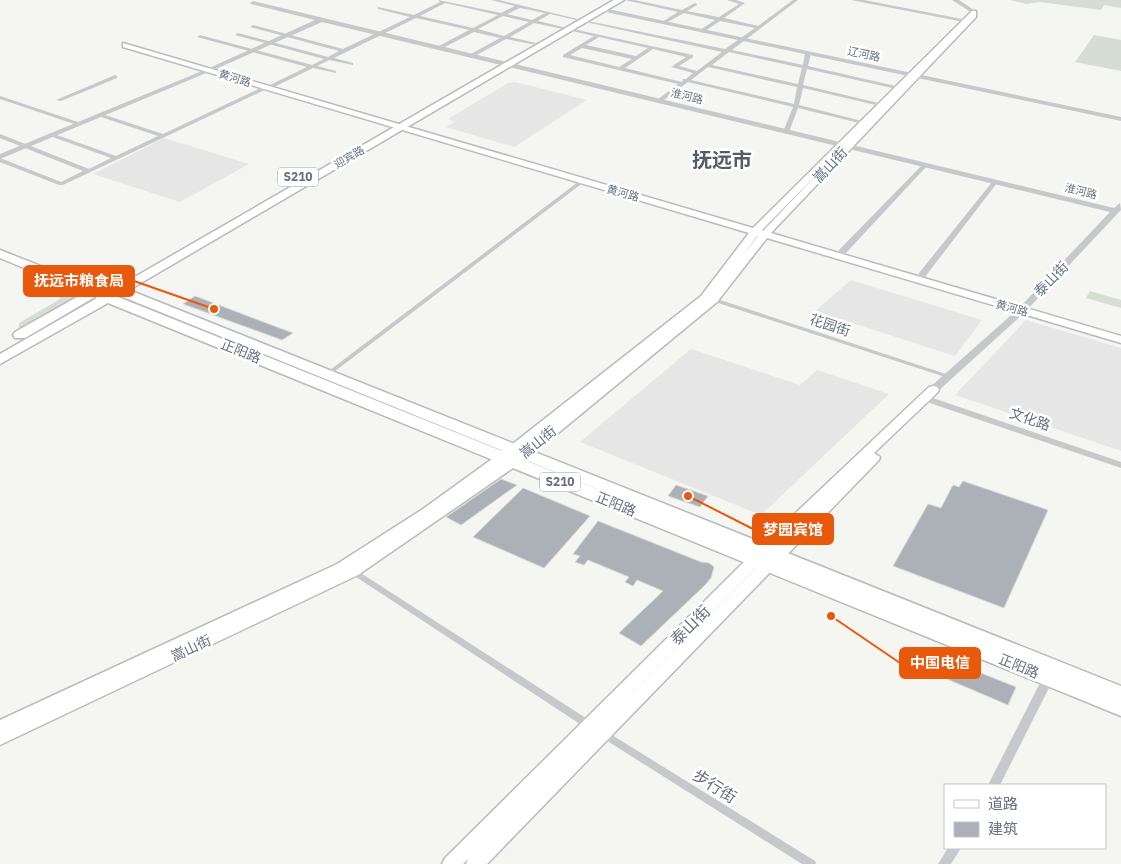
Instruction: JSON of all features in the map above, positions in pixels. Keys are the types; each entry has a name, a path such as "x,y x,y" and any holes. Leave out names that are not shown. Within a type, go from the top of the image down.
{"main road":[{"name":"迎宾路","path":"0,347 107,291 565,29 610,0"},
{"name":"迎宾路","path":"580,20 620,0"},
{"name":"嵩山街","path":"0,738 353,571 513,456 709,299 762,231 970,16"},
{"name":"迎宾路","path":"504,64 534,44 565,29"},
{"name":"黄河路","path":"128,44 1023,308 1121,334"},
{"name":"嵩山街","path":"844,146 880,104 897,87 913,75"},
{"name":"黄河路","path":"399,124 582,181 922,275 1121,340"},
{"name":"正阳路","path":"0,244 107,291 766,559 1121,708"},
{"name":"正阳路","path":"0,254 107,291 328,374 513,456"},
{"name":"迎宾路","path":"0,360 107,291"},
{"name":"泰山街","path":"451,864 589,725 766,559 931,395"},
{"name":"嵩山街","path":"0,727 342,568 513,456"},
{"name":"正阳路","path":"766,559 1121,694"},
{"name":"泰山街","path":"475,864 604,734 766,559"}],"street":[{"path":"436,0 691,56 674,68 696,72"},
{"path":"493,0 897,87"},
{"path":"627,0 758,27"},
{"path":"702,31 743,4 729,0"},
{"path":"658,101 796,0"},
{"path":"854,0 970,16"},
{"path":"956,0 970,16"},
{"path":"0,158 61,184 312,67 444,2"},
{"name":"淮河路","path":"253,4 995,182 1119,208"},
{"path":"664,23 695,4"},
{"path":"439,48 519,6"},
{"path":"380,8 534,44"},
{"name":"辽河路","path":"603,10 1121,119"},
{"path":"471,56 549,13"},
{"path":"0,158 100,114 253,51 320,20"},
{"path":"253,28 344,51"},
{"path":"238,35 351,64"},
{"path":"598,36 565,56 863,122"},
{"path":"200,37 334,72"},
{"path":"582,46 637,58"},
{"path":"620,69 653,47"},
{"path":"786,132 796,106 808,53"},
{"path":"706,65 880,104"},
{"path":"59,100 115,77"},
{"path":"1,97 78,124"},
{"path":"100,114 164,136"},
{"path":"52,135 117,158"},
{"path":"0,136 89,171"},
{"path":"842,252 925,165"},
{"path":"328,374 582,181"},
{"path":"922,275 995,182"},
{"name":"泰山街","path":"931,395 947,376 1023,308 1119,208"},
{"name":"花园街","path":"709,299 947,376"},
{"name":"文化路","path":"931,395 1121,465"},
{"path":"353,571 589,725"},
{"path":"995,784 1048,678"},
{"name":"步行街","path":"604,734 811,864"},
{"path":"944,864 954,849"}],"shaded area":[{"path":"1010,0 1121,0 1121,8 1104,5 1101,10 1039,2 1026,4"},
{"path":"1094,35 1121,40 1121,71 1075,62"},
{"path":"515,82 587,100 514,147 446,127 455,122 448,119 508,83"},
{"path":"164,138 249,164 180,202 93,174"},
{"path":"43,278 84,294 18,332 19,323 60,299 59,295 33,283"},
{"path":"851,280 982,320 955,356 815,311"},
{"path":"1090,291 1121,300 1121,308 1086,298"},
{"path":"1026,320 1121,348 1121,451 955,395"},
{"path":"691,349 800,385 817,370 889,394 761,515 580,442"}],"building":[{"path":"195,296 293,333 282,340 183,304"},
{"path":"501,479 517,485 461,525 446,517"},
{"path":"963,481 1048,510 1004,608 893,566 928,504 941,508 953,485 959,487"},
{"path":"676,485 708,496 700,507 668,496"},
{"path":"523,488 590,516 544,568 473,537"},
{"path":"598,521 701,562 709,563 714,567 711,578 705,585 641,646 619,633 663,591 637,580 633,586 625,582 629,577 588,560 584,565 575,562 580,556 573,554"},
{"path":"948,660 1016,687 1008,705 940,676"}],"place":[{"name":"抚远市粮食局","path":"214,309"},
{"name":"梦园宾馆","path":"688,496"},
{"name":"中国电信","path":"831,616"}],"district":[{"name":"抚远市","path":"722,160"}]}
